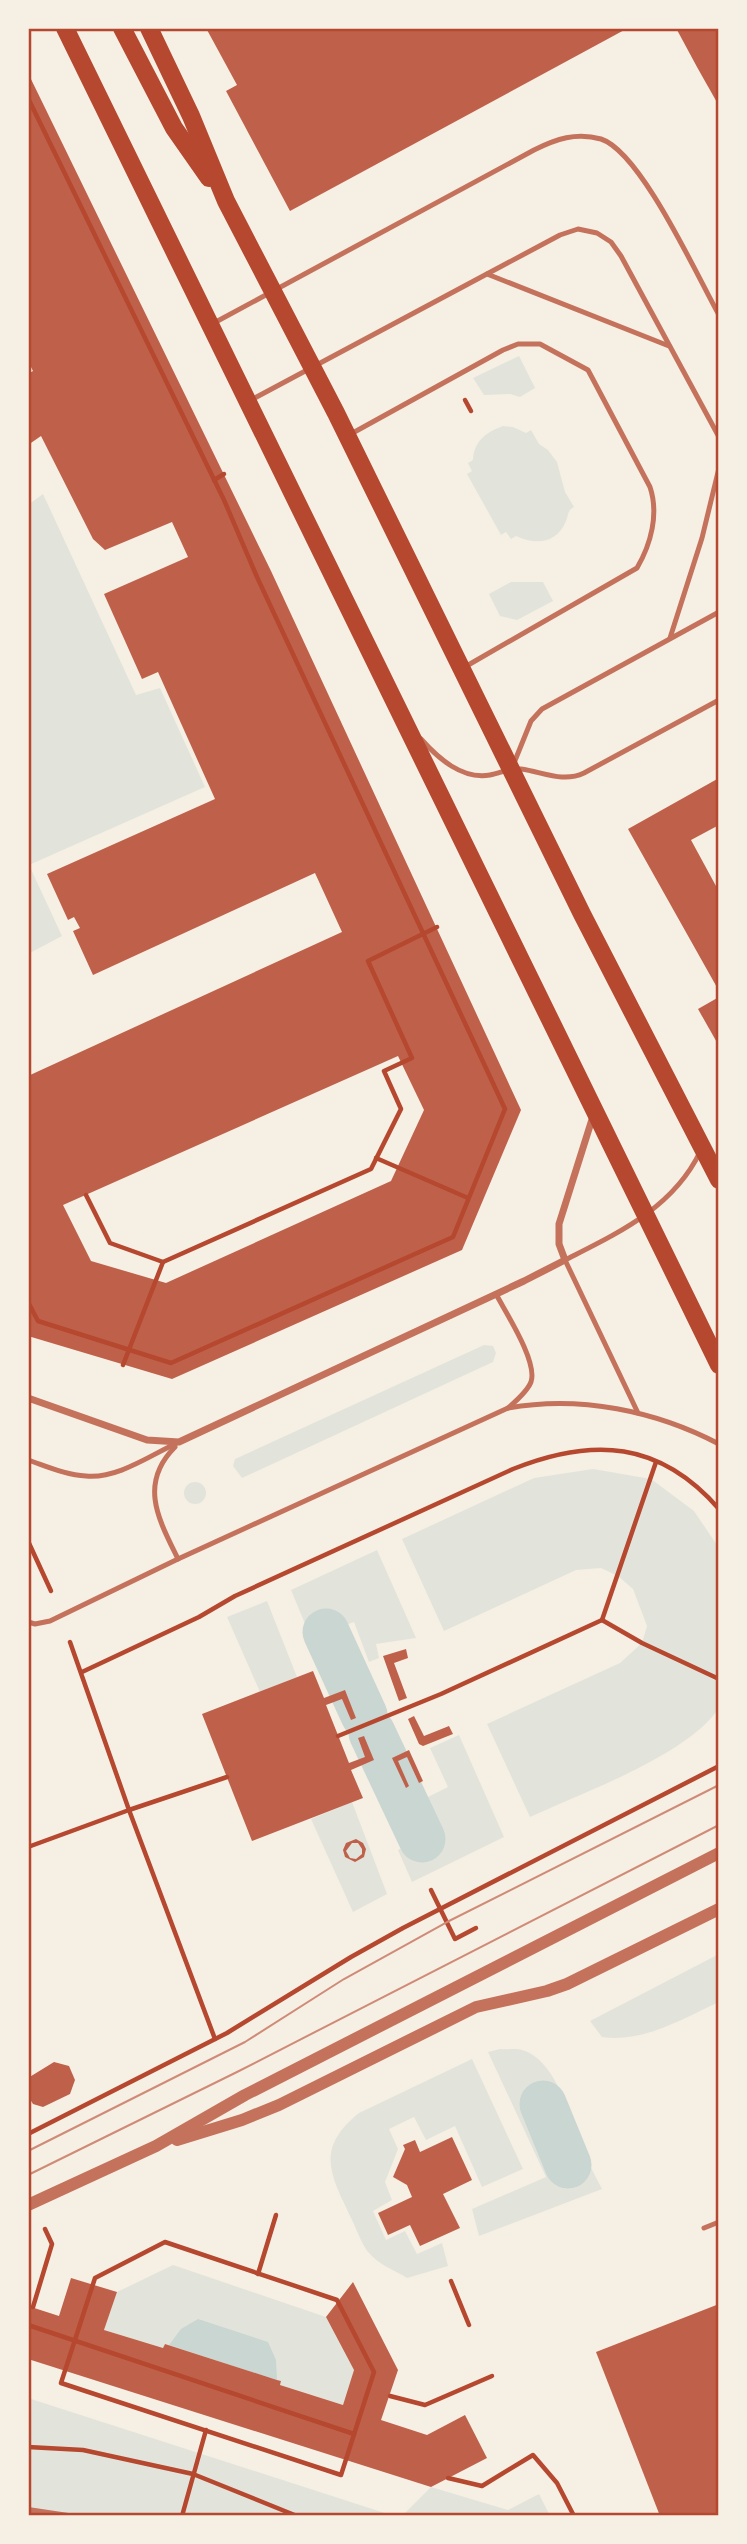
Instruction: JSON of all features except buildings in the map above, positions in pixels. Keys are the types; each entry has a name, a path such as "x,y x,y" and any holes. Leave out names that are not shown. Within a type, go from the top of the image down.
{"main road":[{"path":"65,28 719,1365"},
{"path":"122,28 174,128 226,201"},
{"path":"149,28 187,107 226,201 313,368 510,768 719,1180"}],"street":[{"path":"28,1398 147,1440 179,1442 565,1260 559,1244 559,1224 595,1113"},
{"path":"28,2205 156,2146 246,2095 719,1853"},
{"path":"156,2146 270,2109 476,2007 567,1984 719,1909"},
{"path":"28,2510 68,2516"}],"lane":[{"path":"210,325 534,150 574,135 603,140 619,149 644,178 719,315"},
{"path":"248,402 560,235 578,229 597,233 611,242 621,256 719,437"},
{"path":"487,274 670,347"},
{"path":"347,436 503,350 518,344 540,344 589,370 650,488 654,513 649,545 637,568 462,669"},
{"path":"670,638 702,538 719,468"},
{"path":"510,768 531,721 542,709 719,612"},
{"path":"398,709 426,746 458,770 482,777 510,768 568,779 719,699"},
{"path":"638,1413 565,1260 646,1216 682,1182 702,1146"},
{"path":"496,1294 527,1355 533,1373 530,1384 508,1408"},
{"path":"28,1622 35,1624 50,1621 178,1559 508,1408 524,1405 575,1405 638,1413 683,1427 719,1444"},
{"path":"178,1559 158,1519 153,1497 166,1455 179,1442"},
{"path":"28,1460 74,1474 98,1477 115,1473 179,1442"},
{"path":"704,2228 719,2222"}],"path":[{"path":"28,98 214,480 505,1109 453,1237 171,1363 38,1321 28,1302"},
{"path":"214,480 224,474"},
{"path":"123,1365 163,1262 371,1169 401,1109 384,1071 412,1058 368,961 437,927"},
{"path":"376,1158 468,1199"},
{"path":"86,1195 110,1243 163,1262"},
{"path":"82,1672 199,1617 235,1596 534,1461 590,1448 613,1449 656,1461 685,1478 708,1496 719,1509"},
{"path":"338,1735 441,1694 602,1620 656,1461"},
{"path":"28,1541 51,1591"},
{"path":"602,1620 642,1643 719,1679"},
{"path":"72,1645 215,2039"},
{"path":"28,2134 215,2039 370,1946 440,1908 719,1766"},
{"path":"28,1847 227,1777"},
{"path":"431,1890 455,1939 476,1928"},
{"path":"258,2274 275,2216"},
{"path":"33,2307 52,2244 45,2227"},
{"path":"165,2242 337,2300 374,2372 341,2474 61,2383 75,2339 95,2278 165,2242"},
{"path":"451,2281 469,2325"},
{"path":"28,2325 354,2434"},
{"path":"390,2396 425,2405 492,2376"},
{"path":"182,2516 206,2430"},
{"path":"28,2447 83,2450 193,2474 297,2516"},
{"path":"448,2478 482,2486 533,2455 557,2483 574,2516"}],"shaded area":[{"path":"519,356 535,388 520,397 510,394 484,395 473,378"},
{"path":"503,426 526,433 531,430 539,444 548,450 557,462 565,492 574,507 569,511 562,529 551,538 531,541 516,536 511,539 506,532 501,535 467,474 472,471 468,463 473,460 478,442 486,434"},
{"path":"43,494 136,695 160,688 205,787 29,865 62,936 28,954 28,505"},
{"path":"511,582 543,582 553,601 517,620 500,616 489,594"},
{"path":"484,1345 493,1346 496,1353 493,1362 242,1478 233,1466 235,1459"},
{"path":"593,1469 651,1479 694,1511 719,1548 719,1708 704,1725 659,1757 530,1817 487,1724 620,1663 642,1643 647,1626 633,1589 618,1576 601,1568 576,1570 444,1631 402,1539 534,1478"},
{"path":"195,1482 203,1485 206,1493 203,1501 195,1504 187,1501 184,1493 187,1485"},
{"path":"377,1550 416,1638 376,1644 379,1658 369,1662 354,1622 311,1638 291,1590"},
{"path":"267,1601 297,1677 260,1692 227,1617"},
{"path":"459,1735 504,1837 412,1882 398,1850 433,1834 418,1802 448,1787 430,1748"},
{"path":"352,1802 387,1894 353,1912 311,1819"},
{"path":"719,1954 719,2002 662,2028 632,2036 602,2037 590,2021"},
{"path":"520,2049 536,2057 547,2068 563,2096 529,2109 555,2169 586,2158 602,2189 479,2236 472,2209 546,2177 488,2052"},
{"path":"472,2059 523,2169 482,2187 455,2126 426,2140 414,2117 389,2129 398,2149 385,2182 392,2200 373,2211 386,2240 405,2231 417,2254 442,2243 448,2266 407,2278 378,2261 365,2247 333,2176 331,2151 345,2126 359,2113"},
{"path":"173,2265 326,2317 354,2370 343,2405 280,2385 281,2381 165,2344 163,2348 104,2330 117,2292"},
{"path":"198,2319 268,2342 276,2360 277,2380 169,2345 181,2329"},
{"path":"28,2398 394,2516 28,2516"},
{"path":"431,2487 508,2510 539,2494 550,2516 402,2516"}],"waterway":[{"path":"326,1632 364,1715"},
{"path":"372,1733 422,1839"},
{"path":"543,2104 568,2165"}],"tram line":[{"path":"28,2151 245,2042 344,1979 447,1922 719,1785"},
{"path":"28,2175 237,2072 719,1825"}]}
